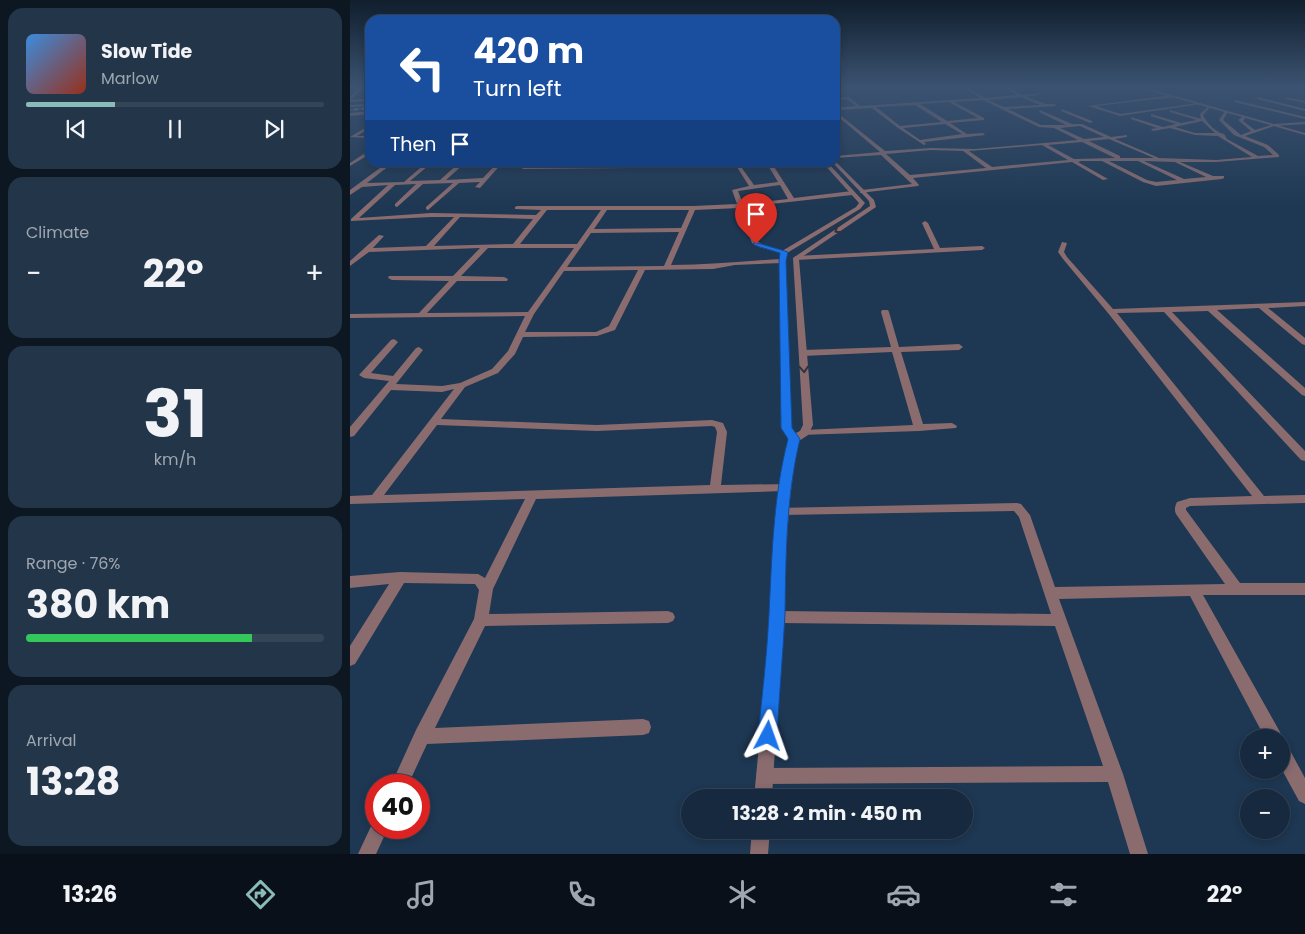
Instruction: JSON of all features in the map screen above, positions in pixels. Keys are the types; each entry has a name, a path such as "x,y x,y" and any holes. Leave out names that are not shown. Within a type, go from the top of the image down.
{"street":[{"path":"517,208 693,208 741,206 916,185 852,126"},
{"path":"899,127 910,126"},
{"path":"953,126 966,136"},
{"path":"1041,126 1070,126"},
{"path":"1083,126 1162,160"},
{"path":"1156,126 1163,128"},
{"path":"1153,130 1175,126"},
{"path":"1210,126 1220,135 1258,158"},
{"path":"909,177 1102,159 1216,161 1277,156 1269,148 1239,135 1228,126"},
{"path":"1246,126 1254,132"},
{"path":"1172,127 1195,134 1239,135 1274,126 1305,133"},
{"path":"1284,126 1305,133"},
{"path":"899,127 931,149"},
{"path":"1055,127 1122,159"},
{"path":"351,138 365,129"},
{"path":"920,141 983,134"},
{"path":"840,157 931,149 964,150 1125,136"},
{"path":"351,138 365,137"},
{"path":"1042,144 1105,178"},
{"path":"964,150 991,169"},
{"path":"350,165 365,156"},
{"path":"350,158 362,158"},
{"path":"1102,159 1150,183 1160,185 1222,177"},
{"path":"1136,159 1184,182"},
{"path":"1173,161 1213,178"},
{"path":"350,192 385,167"},
{"path":"406,182 425,167"},
{"path":"442,181 458,167"},
{"path":"478,187 496,167"},
{"path":"524,168 578,167"},
{"path":"742,167 752,186"},
{"path":"771,167 792,200"},
{"path":"782,183 735,190 754,242 761,246 784,252 858,208 862,203 829,167"},
{"path":"796,258 873,207 872,201 840,167"},
{"path":"361,185 483,180"},
{"path":"428,208 458,181"},
{"path":"397,206 422,182"},
{"path":"394,183 353,220 431,215 539,216"},
{"path":"514,246 545,208"},
{"path":"388,387 442,388 462,385 495,371 512,352 530,314 580,246 605,208"},
{"path":"666,268 693,208"},
{"path":"428,248 458,216"},
{"path":"925,224 938,250"},
{"path":"590,231 683,230"},
{"path":"350,264 381,236"},
{"path":"1064,243 1062,252 1065,258 1112,311 1262,501"},
{"path":"367,250 486,246 580,246"},
{"path":"420,315 486,246"},
{"path":"796,258 982,248"},
{"path":"784,252 782,261 787,428 799,436 952,426"},
{"path":"763,789 777,617 781,511 784,487 799,436 808,425 796,258"},
{"path":"562,269 713,267 735,263 782,261"},
{"path":"520,335 597,334 608,331 612,328 643,268"},
{"path":"392,278 457,277 504,279"},
{"path":"1112,311 1305,304"},
{"path":"1261,306 1305,342"},
{"path":"1210,308 1305,394"},
{"path":"1166,310 1301,448 1305,457"},
{"path":"885,312 919,428"},
{"path":"350,316 530,314"},
{"path":"394,342 364,375 396,379"},
{"path":"803,353 959,347"},
{"path":"350,434 419,350"},
{"path":"376,499 462,385"},
{"path":"434,422 597,428 712,423 719,425 722,432 715,489"},
{"path":"350,500 784,487"},
{"path":"404,774 481,620 486,589 533,494"},
{"path":"1236,588 1180,511 1181,506 1190,502 1305,499"},
{"path":"781,511 1017,507 1024,514 1059,620 1115,774 1139,854"},
{"path":"350,582 400,577 478,579 486,589"},
{"path":"350,659 400,577"},
{"path":"1050,593 1194,591 1236,588 1305,589"},
{"path":"1194,591 1269,729"},
{"path":"481,620 668,617"},
{"path":"777,617 1059,620"},
{"path":"422,736 643,727"},
{"path":"1290,768 1305,795"},
{"path":"764,776 1115,774"},
{"path":"367,854 374,839"},
{"path":"760,854 761,839"}],"route":[{"path":"756,244 784,252 782,261 787,428 794,439 786,473 781,511 777,617 768,736"}]}
